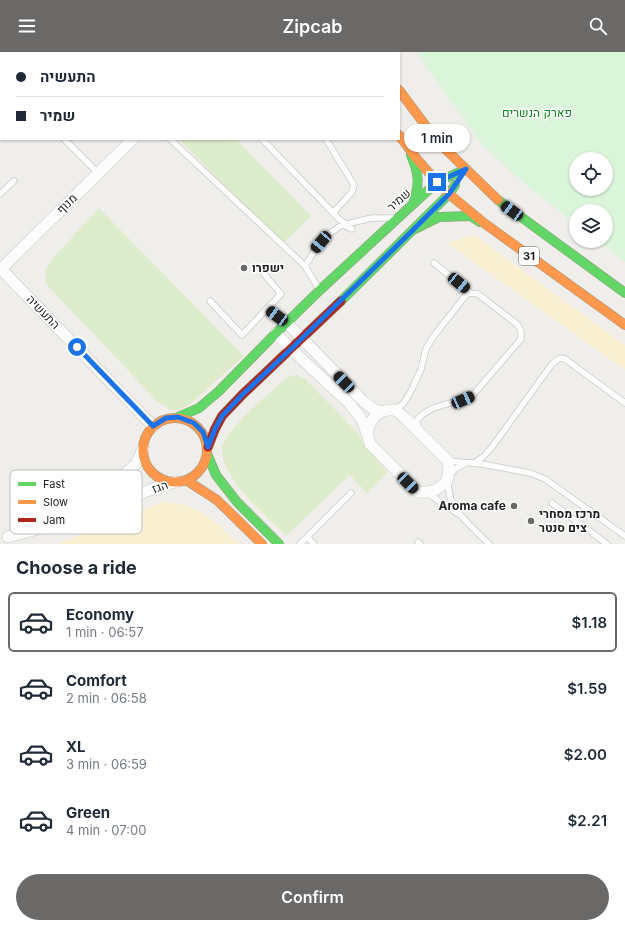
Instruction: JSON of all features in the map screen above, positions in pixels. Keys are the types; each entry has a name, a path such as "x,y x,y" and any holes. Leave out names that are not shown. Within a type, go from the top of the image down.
{"main road":[{"name":"31","path":"400,91 437,141 500,202 625,293"},
{"name":"31","path":"400,136 437,182 449,194 484,223 625,325"},
{"path":"406,144 418,173 418,189 413,204"},
{"name":"שמיר","path":"178,417 199,408 211,399 320,290 437,182 466,169"},
{"path":"278,544 237,502 216,475 208,451 203,432 194,423 178,417 166,418 153,426 146,434 143,449 145,461 152,472 162,479 175,482 193,478 202,469 208,451 215,429 222,416 449,194 466,169"},
{"path":"413,230 440,217 471,216 496,231"},
{"path":"186,480 217,500 262,544"}],"street":[{"name":"מנוף","path":"0,268 132,140"},
{"name":"התעשיה","path":"0,268 153,426"},
{"path":"287,323 364,402 375,410 381,412"},
{"path":"276,333 291,349 349,402 361,418 370,444 418,492 428,493 435,491 448,479 448,461 418,430 395,410 381,412 374,417 367,433"},
{"name":"הגז","path":"129,470 136,464 143,449"},
{"name":"הגז","path":"142,494 175,482"},
{"name":"הגז","path":"4,539 15,534"},
{"name":"הגז","path":"4,539 22,534"}],"lane":[{"path":"65,140 98,173"},
{"path":"171,140 305,266 320,290"},
{"path":"263,140 339,220 352,229 342,225"},
{"path":"327,140 354,185 352,192 333,213"},
{"path":"0,194 14,182"},
{"path":"305,266 327,235 342,225 372,218 398,218"},
{"path":"418,430 417,420 422,414 441,405 463,400 472,396 521,339 521,331 518,325 478,294 471,293 434,263"},
{"path":"210,301 242,335 280,294 264,274"},
{"path":"395,410 404,403 412,389 421,369 426,349 433,337 466,295 471,293"},
{"path":"267,308 287,323"},
{"path":"474,463 492,448 552,364 560,358 564,359 625,403"},
{"path":"448,461 482,464 536,475 625,536"},
{"path":"467,463 455,469 448,479 451,499 463,517 489,544"},
{"path":"300,544 351,492"},
{"path":"428,493 463,517"},
{"path":"552,503 607,544"},
{"path":"307,537 314,544"}],"green space":[{"name":"פארק הנשרים","path":"416,52 625,52 625,262 607,248 613,248 613,204 569,204 569,219 526,185 483,146"},
{"path":"180,140 237,140 311,216 282,245"},
{"path":"99,208 244,356 190,404 180,409 170,409 157,401 46,284 45,271 53,258"},
{"path":"297,375 304,378 352,427 363,440 371,453 388,472 367,493 350,475 286,536 236,483 223,458 222,447 231,431 249,412 284,380 291,376"}],"sand":[{"path":"474,235 625,345 625,370 447,243"},
{"path":"163,502 183,504 199,511 215,522 239,544 57,544 82,534 142,534 142,510"}],"traffic: fast":[{"path":"411,155 418,179 413,204"},
{"path":"178,417 199,408 219,391 320,290 437,182 466,169"},
{"path":"341,301 449,194 455,185"},
{"path":"498,200 625,293"},
{"path":"413,230 439,217 471,216 480,222"},
{"path":"208,456 216,475 237,502 279,544"}],"traffic: slow":[{"path":"400,91 437,141 498,200"},
{"path":"400,136 416,158 449,194 484,223 625,325"},
{"path":"169,418 181,418 198,427 205,438 207,450 205,462 198,473 181,482 169,482 157,477 148,468 143,456 143,444 148,432 157,423 169,418"},
{"path":"186,480 217,500 262,544"}],"traffic: jam":[{"path":"208,447 222,416 242,395 341,301"}],"place":[{"name":"ישפרו","path":"244,268"},
{"name":"Aroma cafe","path":"514,506"},
{"name":"מרכז מסחרי צים סנטר","path":"531,521"}],"route":[{"path":"77,347 153,426 166,418 178,417 194,423 203,432 208,447 222,416 449,194 466,169 437,182"}]}
